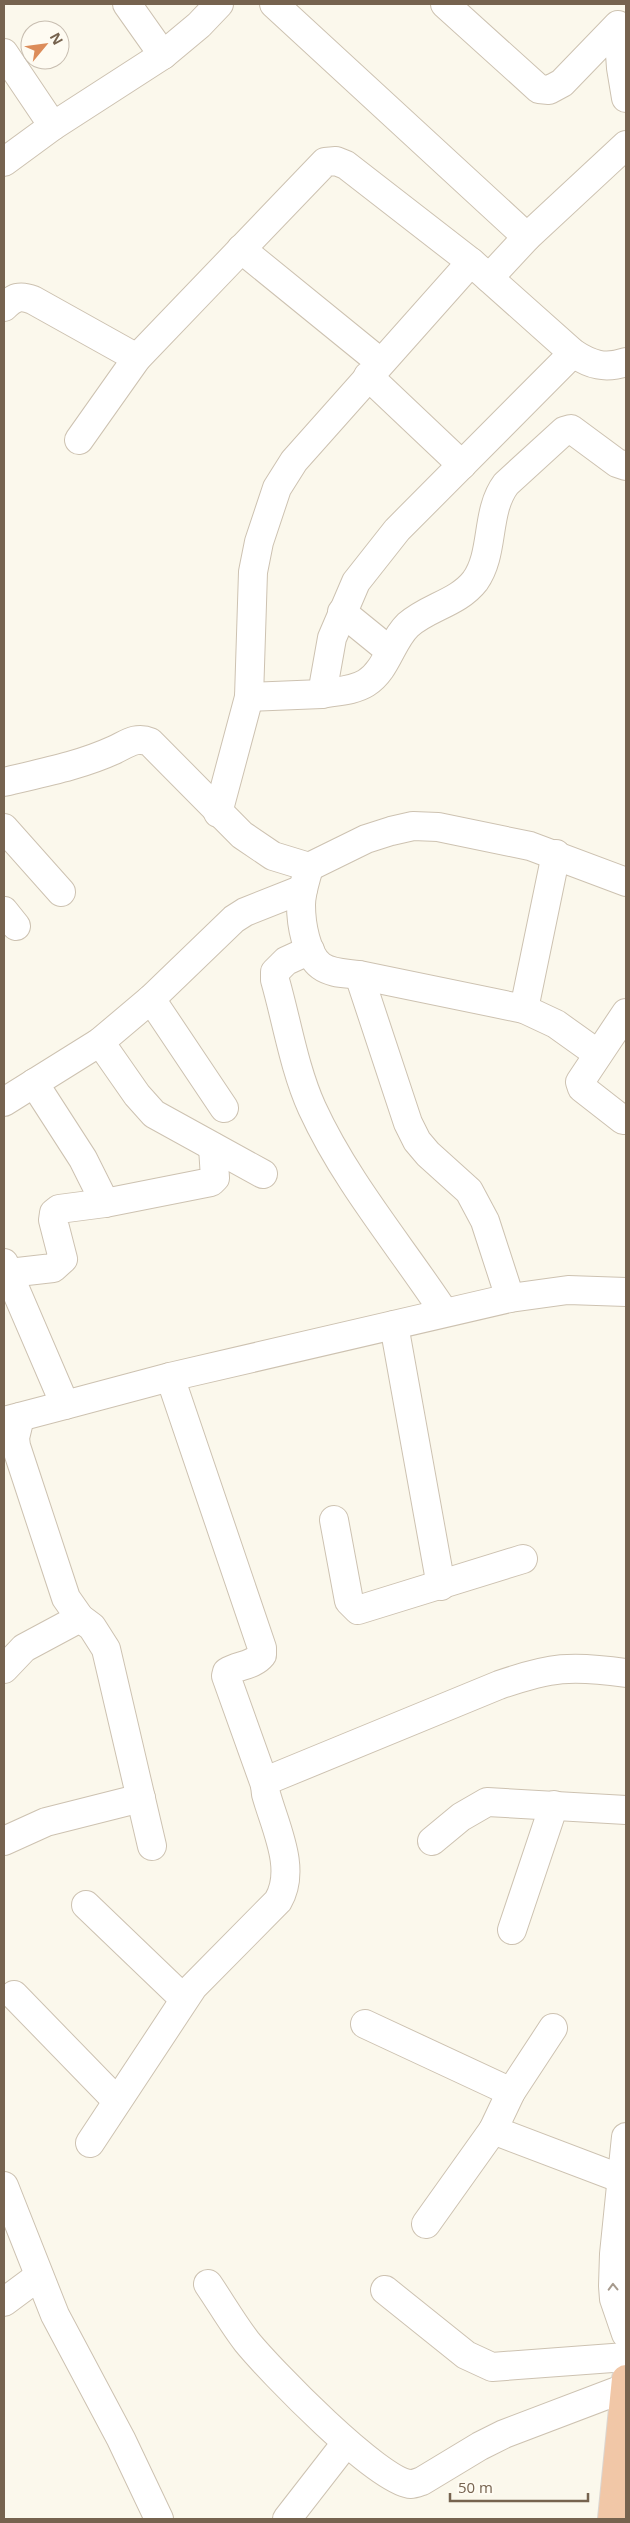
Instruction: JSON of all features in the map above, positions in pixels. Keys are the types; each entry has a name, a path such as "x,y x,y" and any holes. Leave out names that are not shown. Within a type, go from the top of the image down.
{"highway":[{"path":"612,2519 626,2384"}],"street":[{"path":"127,4 163,55"},
{"path":"4,162 53,126 163,55 199,25 219,4"},
{"path":"274,4 528,237"},
{"path":"445,4 539,88 549,90 562,83 621,14"},
{"path":"621,14 621,68 626,98"},
{"path":"4,53 53,126"},
{"path":"218,813 250,697 253,572 267,514 277,488 294,461 374,369 480,270 528,237 626,145"},
{"path":"79,440 137,358 316,169 325,162 336,161 346,165 480,270 573,353 587,363 598,366 610,366 626,362"},
{"path":"240,249 374,369 462,465"},
{"path":"4,307 12,299 22,296 33,300 137,358"},
{"path":"322,694 332,638 356,582 373,558 397,530 573,353"},
{"path":"250,697 322,694 358,687 367,682 375,675 408,624 455,597 475,580 485,552 495,503 499,493 558,436 571,429 617,463 626,466"},
{"path":"342,612 390,651"},
{"path":"4,782 77,764 142,739 150,742 218,813 242,835 306,878"},
{"path":"4,1102 100,1042 151,999 234,919 306,878 366,839 414,826 469,832 556,854 626,882"},
{"path":"4,828 61,892"},
{"path":"524,1009 556,854"},
{"path":"306,878 301,904 310,950 315,960 323,967 332,972 359,975 524,1009 556,1024 598,1054"},
{"path":"310,950 286,961 275,972 275,980 305,1090 320,1124 352,1182 444,1312"},
{"path":"359,975 408,1123 417,1141 428,1154 469,1191 485,1221 510,1298"},
{"path":"151,999 224,1108"},
{"path":"623,1120 582,1088 581,1078 626,1013"},
{"path":"100,1042 154,1114 263,1174"},
{"path":"34,1084 83,1159 105,1204"},
{"path":"65,1404 53,1381 6,1268 53,1268 59,1265 63,1259 53,1220 54,1213 59,1209 105,1204 212,1182 215,1178 213,1147"},
{"path":"152,1846 106,1649 92,1627 80,1618 66,1598 16,1446 12,1419 170,1377 510,1298 568,1290 626,1292"},
{"path":"394,1325 441,1586"},
{"path":"90,2143 184,1998 207,1971 278,1901 285,1889 287,1874 265,1785 226,1676 227,1672 232,1669 258,1660 262,1655 262,1648 170,1377"},
{"path":"334,1520 349,1601 358,1610 441,1586 523,1559"},
{"path":"4,1669 24,1648 80,1618"},
{"path":"265,1785 268,1780 276,1776 498,1685 534,1673 560,1668 590,1668 626,1673"},
{"path":"4,1841 46,1822 141,1798"},
{"path":"432,1841 461,1817 487,1802 626,1810"},
{"path":"512,1930 554,1805"},
{"path":"86,1905 184,1998"},
{"path":"14,1995 117,2101"},
{"path":"365,2024 511,2092"},
{"path":"426,2224 493,2130 511,2092 553,2028"},
{"path":"493,2130 622,2179"},
{"path":"626,2137 613,2286 614,2300 626,2334"},
{"path":"4,2186 55,2315 125,2447 159,2519"},
{"path":"4,2302 39,2276"},
{"path":"208,2284 246,2341 267,2365 346,2443 390,2476 411,2484 422,2481 480,2446 504,2434 626,2384"},
{"path":"385,2290 466,2355 492,2367 626,2357"},
{"path":"287,2519 346,2443"}]}
